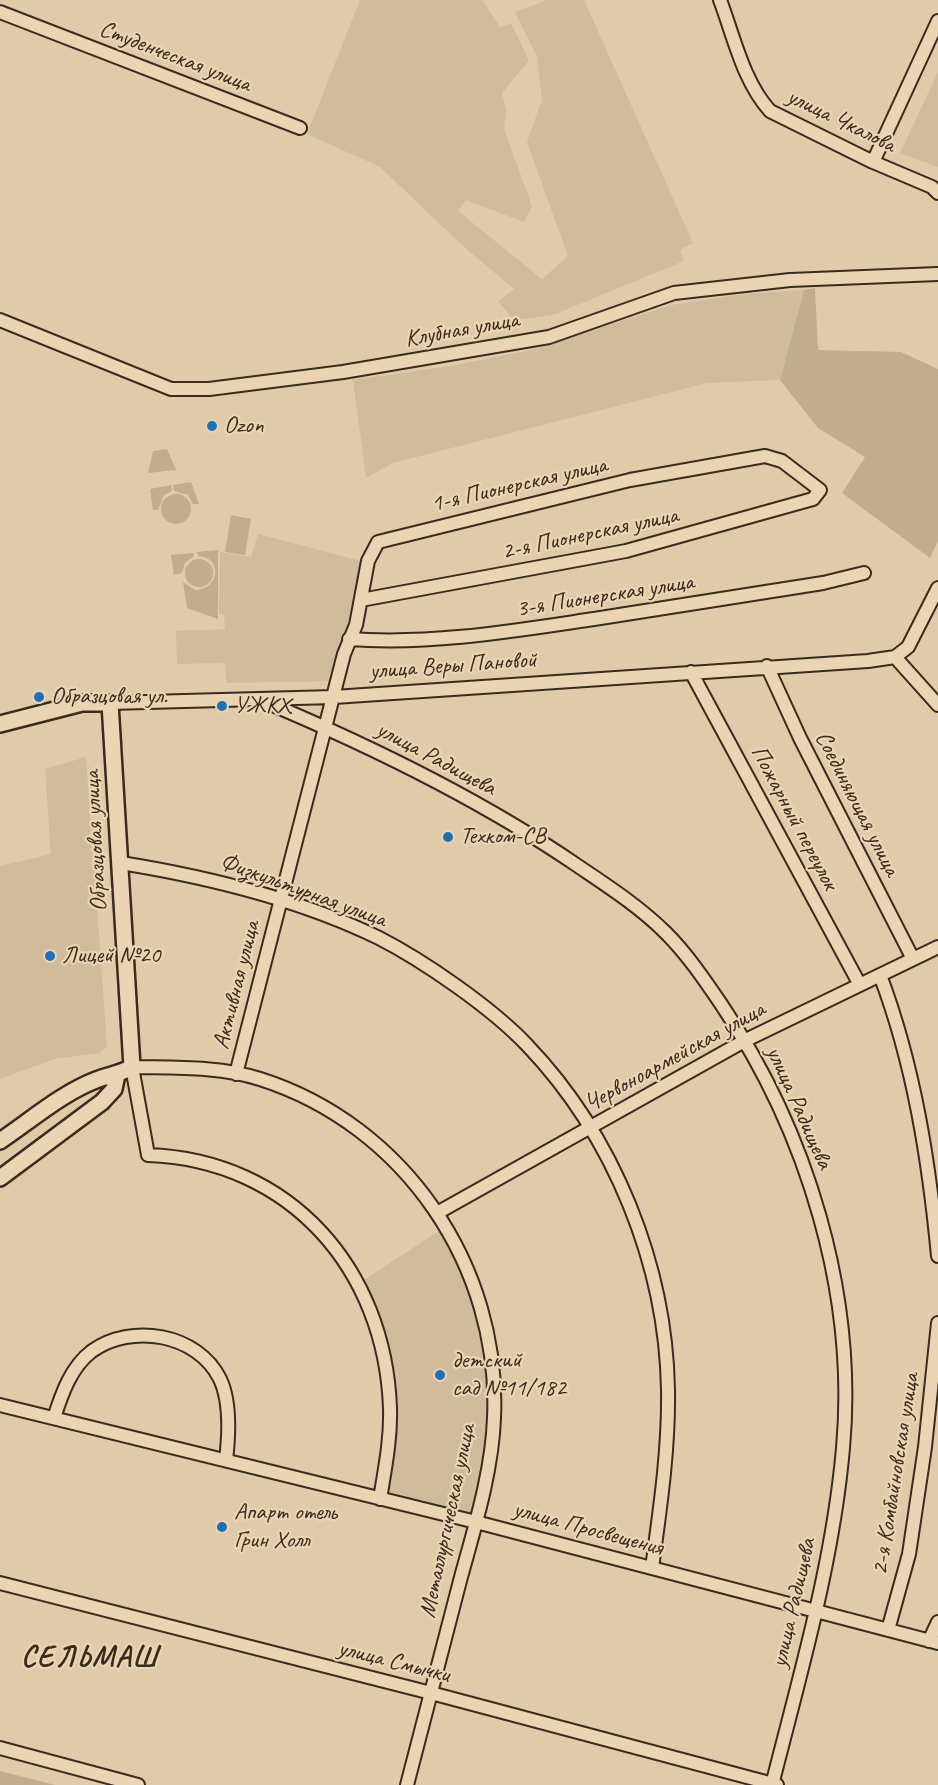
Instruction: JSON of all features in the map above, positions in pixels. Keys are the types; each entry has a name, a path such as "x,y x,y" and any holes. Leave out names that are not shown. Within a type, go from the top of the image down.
{"street":[{"name":"улица Чкалова","path":"720,0 750,81 757,96 770,111 873,162 932,187 938,193"},
{"name":"Студенческая улица","path":"0,12 300,128"},
{"path":"873,162 938,21"},
{"name":"Клубная улица","path":"0,321 171,389 210,389 343,372 549,337 674,293 789,280 938,274"},
{"name":"1-я Пионерская улица","path":"334,697 349,639 356,625 368,561 378,542 630,480 765,456 782,461 820,490"},
{"name":"2-я Пионерская улица","path":"361,600 626,551 730,524 813,499 820,490"},
{"name":"3-я Пионерская улица","path":"349,639 382,641 461,637 532,628 823,583 864,573"},
{"path":"934,606 938,588"},
{"name":"улица Веры Пановой","path":"0,724 82,703 334,697 767,666 868,661 895,657 908,647 934,606"},
{"path":"895,657 938,705"},
{"name":"Соединяющая улица","path":"767,666 800,738 913,959"},
{"name":"Пожарный переулок","path":"691,672 860,985"},
{"name":"Активная улица","path":"236,1074 334,697"},
{"name":"улица Радищева","path":"261,700 326,727 536,837 635,906 667,934 704,978 746,1040 770,1086 816,1203 839,1311 845,1378 843,1445 825,1575 774,1785"},
{"name":"Образцовая улица","path":"110,703 132,1067 148,1155 174,1156 206,1163 234,1172 263,1187 314,1224 335,1247 354,1274 378,1332 386,1364 390,1408 390,1445 380,1498"},
{"name":"Физкультурная улица","path":"120,863 181,872 281,901 379,939 484,1008 527,1044 590,1127 615,1172 640,1234 656,1284 664,1335 668,1390 666,1442 652,1568"},
{"name":"Червоноармейская улица","path":"437,1213 746,1040 938,947"},
{"path":"880,975 902,1036 928,1161 938,1256"},
{"name":"Металлургическая улица","path":"0,1141 97,1080 117,1075 132,1067 182,1068 236,1074 287,1089 348,1122 402,1168 437,1213 461,1252 474,1283 491,1351 494,1420 490,1454 476,1522 407,1785"},
{"path":"0,1178 102,1102 114,1089 117,1075"},
{"name":"2-я Комбайновская улица","path":"888,1630 909,1554 925,1447 938,1323"},
{"path":"54,1418 72,1373 92,1351 118,1338 128,1336 147,1334 176,1340 201,1356 220,1378 227,1406 226,1460"},
{"name":"улица Просвещения","path":"0,1405 476,1522 934,1642"},
{"name":"улица Смычки","path":"0,1583 431,1692 774,1785"},
{"path":"934,1642 938,1622"},
{"path":"0,1748 138,1785"}],"shaded area":[{"path":"360,0 482,0 500,27 511,23 529,61 502,93 506,110 504,129 532,206 524,222 466,200 458,211 542,279 568,256 527,142 542,100 537,57 515,12 547,0 584,0 693,243 680,250 684,261 553,315 514,320 498,301 514,289 464,247 380,167 307,134"},
{"path":"938,72 938,167 900,153"},
{"path":"815,288 818,350 901,352 938,369 938,541 930,558 842,493 865,457 818,428 780,380 804,290"},
{"path":"804,290 780,380 707,383 393,463 366,478 353,380 450,366 536,349 671,305 744,294"},
{"path":"167,449 176,470 148,473 153,451"},
{"path":"191,482 199,504 193,504 188,495 174,491 173,485"},
{"path":"171,485 172,491 164,495 158,510 153,510 150,489"},
{"path":"176,494 187,498 191,509 187,520 176,524 165,520 161,509 165,498"},
{"path":"231,515 251,519 245,555 225,552"},
{"path":"258,534 361,561 336,681 227,683 225,663 177,664 176,631 225,629 224,615 219,614 220,552 251,557"},
{"path":"218,550 218,619 187,608 183,582 195,590 210,585 214,580 215,567 206,558 198,556 197,552"},
{"path":"194,553 194,556 185,563 182,573 174,575 171,555"},
{"path":"199,559 209,563 213,573 209,583 199,587 189,583 185,573 189,563"},
{"name":"Лицей №20","path":"86,757 107,1046 100,1053 54,1059 0,1079 0,866 51,854 45,769"},
{"name":"детский сад №11/182","path":"442,1229 470,1287 486,1351 489,1420 485,1453 472,1515 385,1493 394,1445 395,1407 390,1362 383,1330 364,1280"},
{"path":"0,1771 55,1785 0,1785"}],"place":[{"name":"Ozon","path":"212,426"},
{"name":"Образцовая ул.","path":"39,697"},
{"name":"УЖКХ","path":"222,706"},
{"name":"Техком-СВ","path":"448,837"},
{"name":"Лицей №20","path":"50,956"},
{"name":"детский сад №11/182","path":"440,1375"},
{"name":"Апарт отель Грин Холл","path":"222,1527"}],"district":[{"name":"СЕЛЬМАШ","path":"90,1658"}]}
